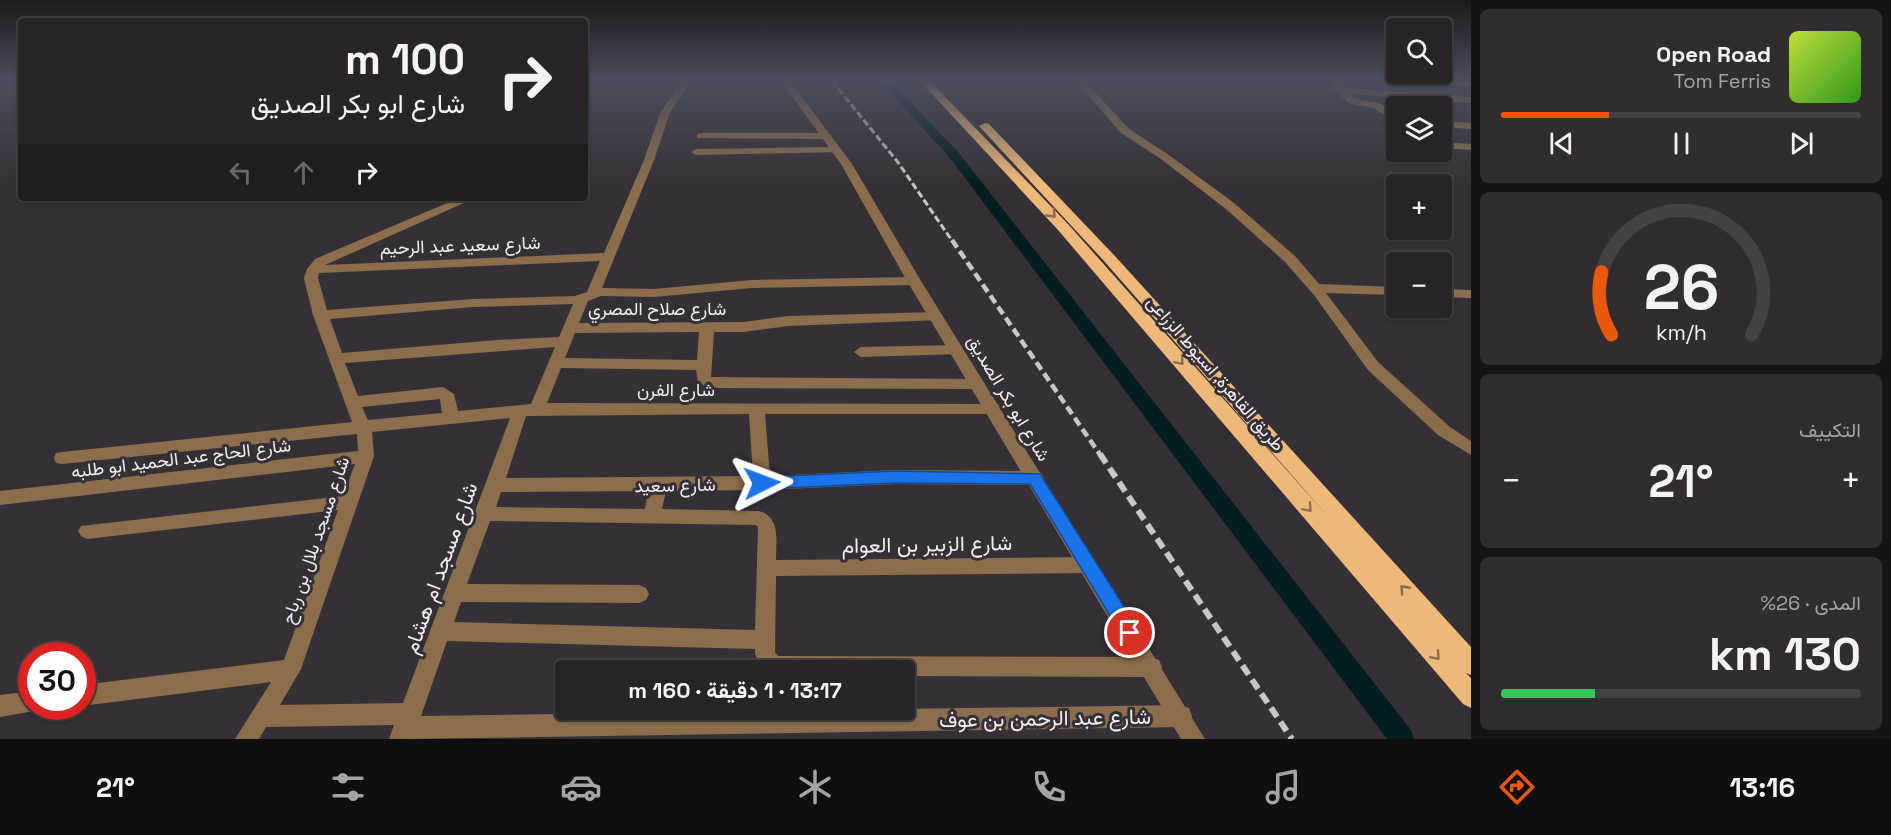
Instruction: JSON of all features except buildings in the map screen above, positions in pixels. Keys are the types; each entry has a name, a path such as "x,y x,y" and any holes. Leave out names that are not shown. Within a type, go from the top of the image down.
{"highway":[{"name":"طريق القاهرة, اسيوط الزراعى","path":"961,115 1021,172"},
{"name":"طريق القاهرة, اسيوط الزراعى","path":"970,115 1471,664"},
{"name":"طريق القاهرة, اسيوط الزراعى","path":"1101,259 1471,696"}],"street":[{"name":"شارع مسجد ام هشام","path":"405,726 495,485 529,410 556,363 570,328 609,257 649,160 664,115"},
{"name":"شارع ابو بكر الصديق","path":"811,115 837,150 914,281 1194,739"},
{"path":"1111,115 1125,131 1165,157 1230,206 1290,259 1316,288 1373,366 1444,431 1471,449"},
{"path":"1452,125 1471,126"},
{"path":"701,136 826,136"},
{"path":"1452,146 1470,147"},
{"path":"696,152 837,150"},
{"path":"314,269 320,262 462,201"},
{"name":"شارع سعيد عبد الرحيم","path":"314,269 609,257"},
{"name":"شارع مسجد بلال بن رباح","path":"246,739 291,669 366,456 366,437 320,315 311,278 314,269"},
{"path":"320,315 762,284 914,281"},
{"path":"1316,288 1386,291"},
{"path":"1452,293 1471,294"},
{"name":"شارع صلاح المصري","path":"570,328 743,327 788,321 936,317"},
{"path":"707,327 703,380 708,383 977,384"},
{"path":"336,359 497,345 564,342"},
{"path":"861,352 956,350"},
{"path":"556,363 703,365"},
{"path":"352,402 443,393 449,398 450,418"},
{"name":"شارع الفرن","path":"62,458 529,410 992,408"},
{"path":"757,409 762,483"},
{"name":"شارع الحاج عبد الحميد ابو طلبه","path":"0,498 366,456"},
{"name":"شارع سعيد","path":"495,485 762,483 886,477 1035,478"},
{"path":"652,516 658,485"},
{"path":"87,531 350,502"},
{"path":"483,514 759,518 765,522 767,527 765,640 767,660 776,666 1152,667"},
{"name":"شارع الزبير بن العوام","path":"766,568 1088,565"},
{"path":"454,593 639,594"},
{"path":"440,631 765,640"},
{"path":"96,694 291,669"},
{"path":"0,706 18,704"},
{"name":"شارع عبد الرحمن بن عوف","path":"262,716 405,726 1180,716"}],"waterway":[{"path":"917,115 954,155 1402,739"}],"railway":[{"path":"860,115 897,161 953,242"},
{"path":"952,240 1101,456"},
{"path":"1100,454 1292,739"}],"route":[{"path":"762,483 896,477 1035,478 1130,633"}]}
